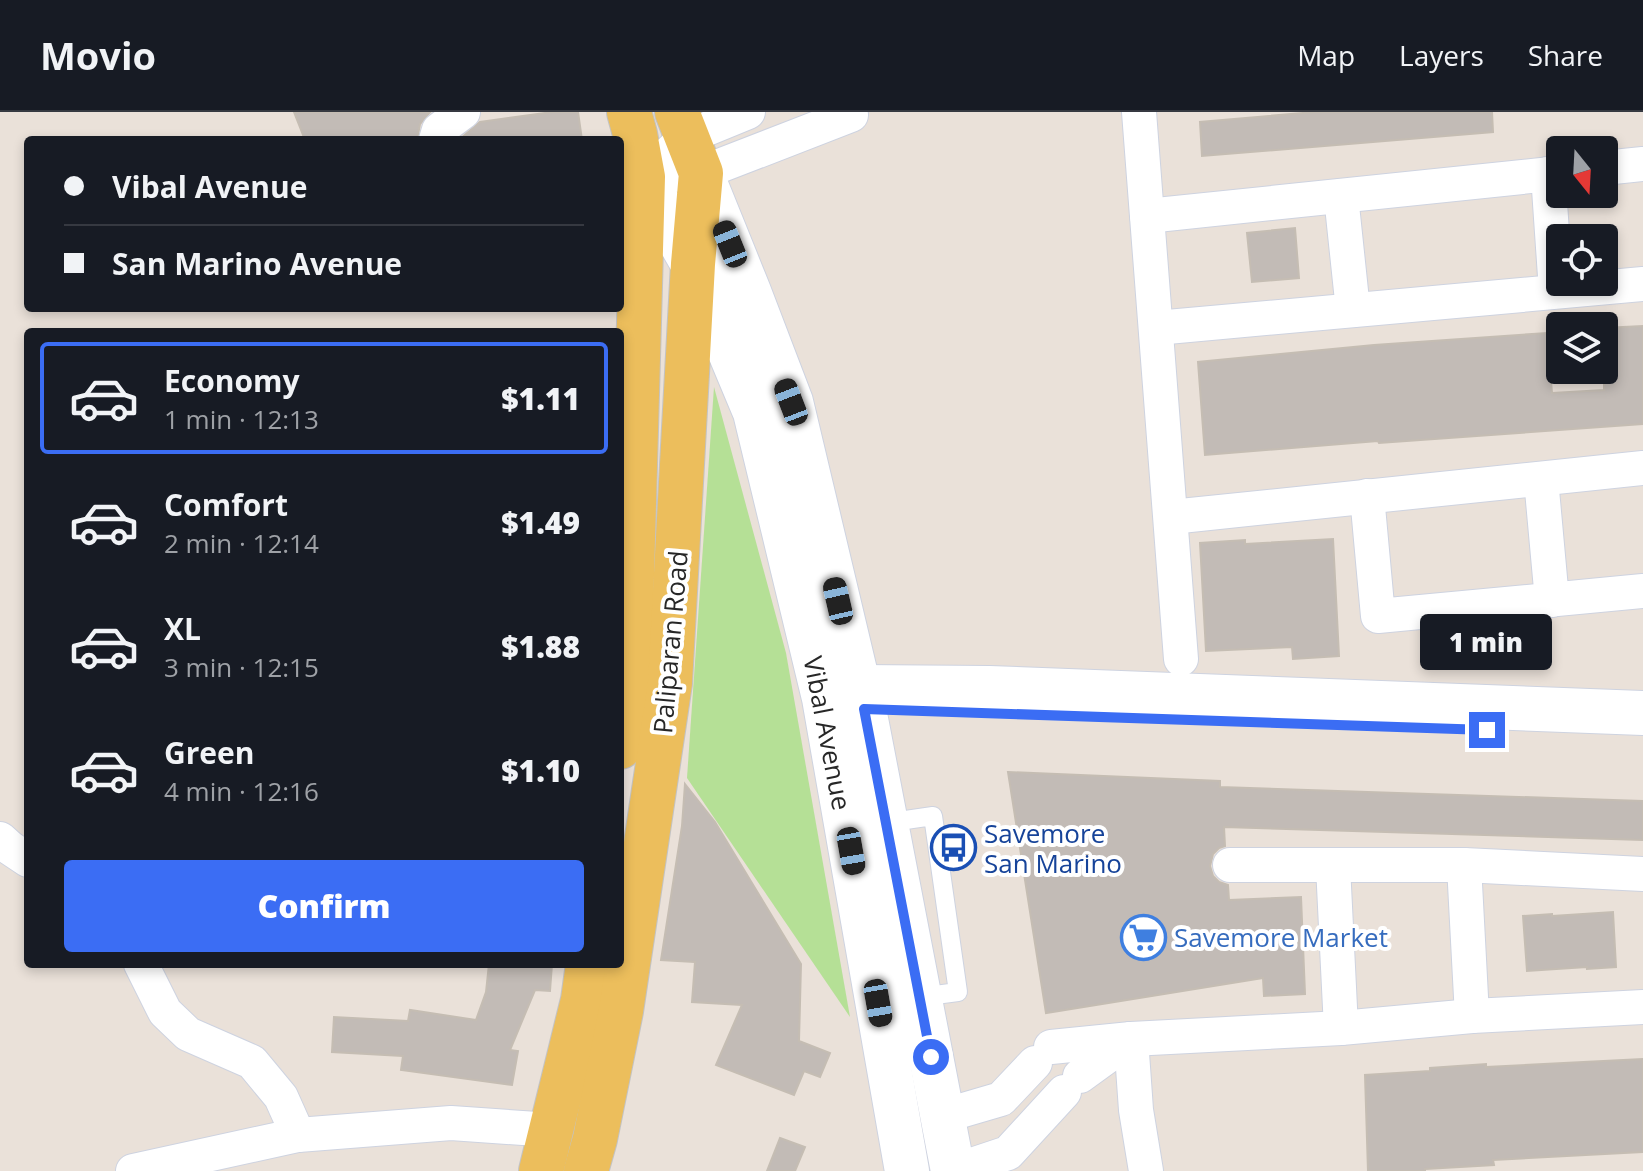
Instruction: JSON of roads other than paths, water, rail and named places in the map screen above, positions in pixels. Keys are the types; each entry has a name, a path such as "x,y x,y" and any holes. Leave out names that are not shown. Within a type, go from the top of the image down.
{"main road":[{"name":"Paliparan Road","path":"624,719 629,684 643,177 629,112"},
{"name":"Paliparan Road","path":"586,1171 621,1011 670,683 693,264 688,140"},
{"name":"Vibal Avenue","path":"688,140 791,402 849,698 894,1094 907,1171"},
{"name":"Vibal Avenue","path":"643,177 693,264 755,412 849,698 885,823 953,1171"},
{"path":"849,698 989,688 1643,713"},
{"path":"849,698 1643,735"},
{"path":"546,1150 583,1000 587,968"},
{"path":"894,1094 940,1101"}],"street":[{"path":"437,136 439,130 463,112"},
{"path":"643,177 688,140 748,112"},
{"path":"1139,112 1181,659"},
{"path":"688,140 851,115"},
{"path":"1618,167 1643,164"},
{"path":"1147,216 1546,175"},
{"path":"1341,196 1353,310"},
{"path":"1618,286 1643,284"},
{"path":"1156,328 1546,292"},
{"path":"1171,517 1643,468"},
{"path":"1541,479 1552,600"},
{"path":"1367,496 1378,616 1643,591"},
{"path":"0,839 24,857"},
{"path":"1230,865 1464,865 1643,874"},
{"path":"1464,865 1472,1016"},
{"path":"1333,866 1341,1028"},
{"path":"143,968 165,1012 188,1034 252,1062 281,1097 298,1135"},
{"path":"940,1101 1001,1099 1043,1055 1131,1039 1643,1007"},
{"path":"953,1171 1008,1153 1072,1084 1131,1039"},
{"path":"1131,1039 1136,1110 1146,1171"},
{"path":"133,1171 298,1135 451,1123 546,1150"}],"place":[{"name":"Savemore San Marino","path":"953,848"},
{"name":"Savemore Market","path":"1143,937"}]}
